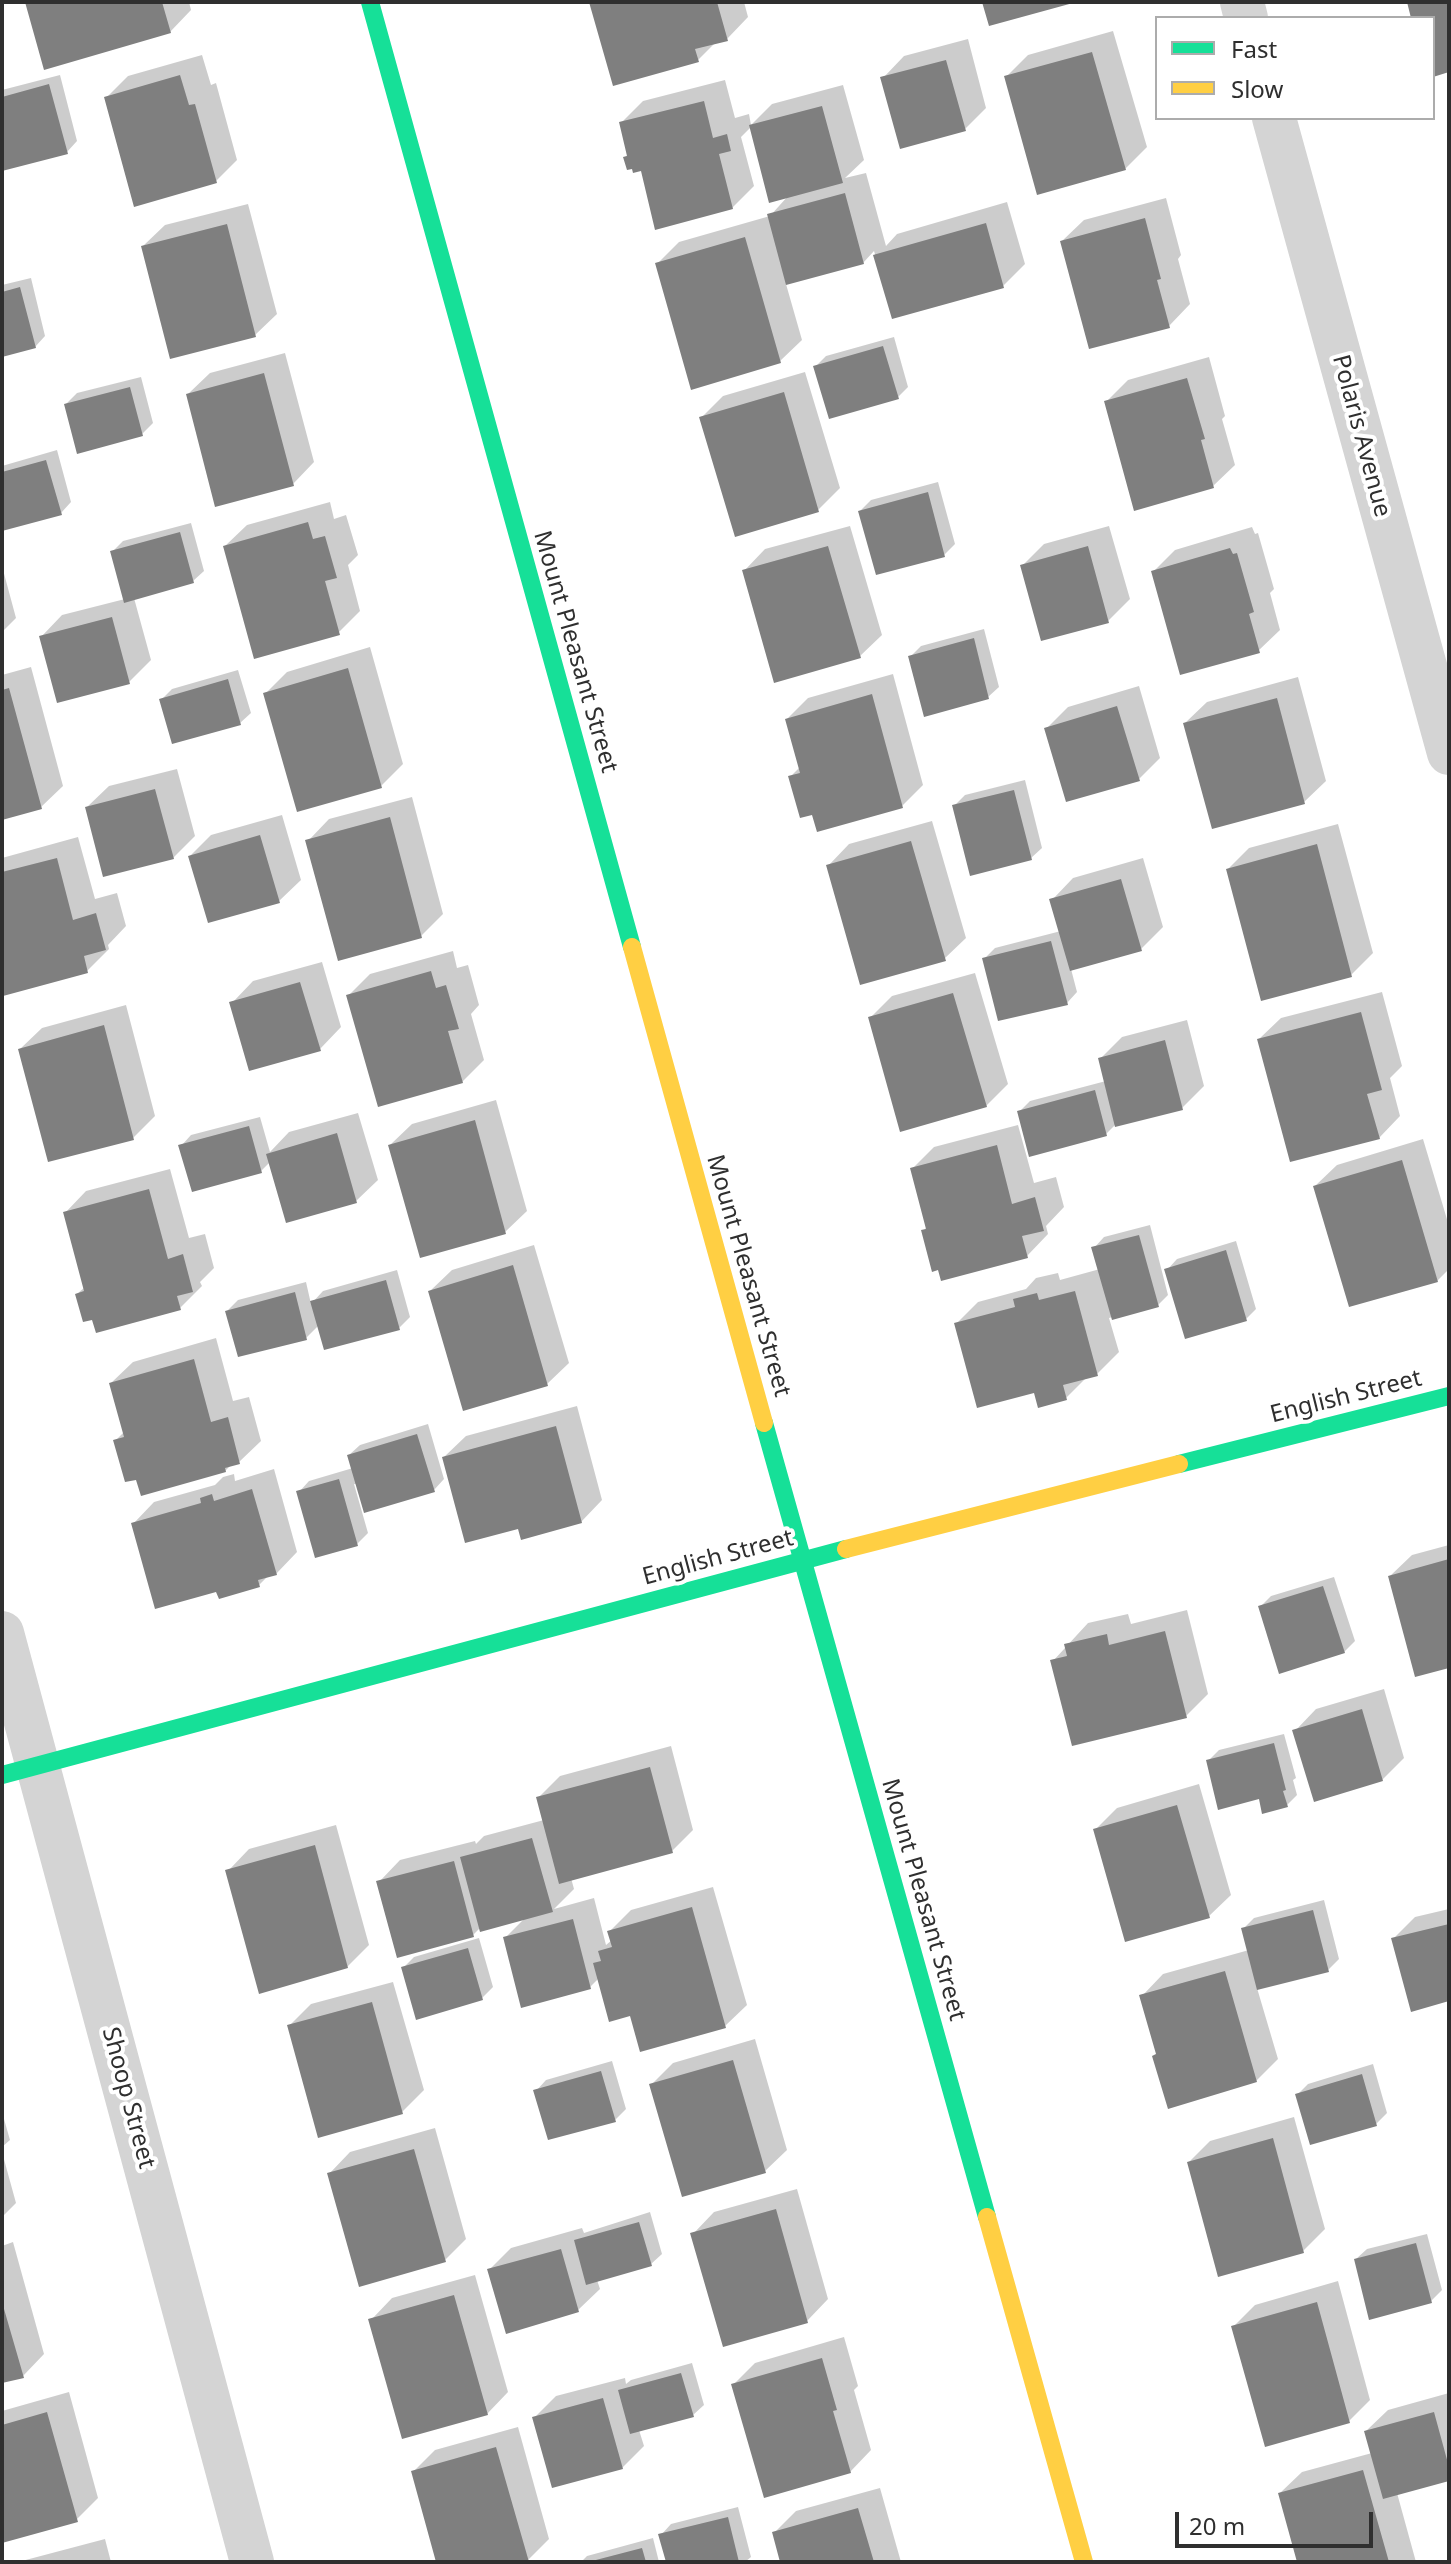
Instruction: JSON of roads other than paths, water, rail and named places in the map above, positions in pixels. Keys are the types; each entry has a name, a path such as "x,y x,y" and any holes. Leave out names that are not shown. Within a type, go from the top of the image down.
{"street":[{"name":"Mount Pleasant Street","path":"370,2 802,1560 1084,2562"},
{"name":"Polaris Avenue","path":"1275,120 1449,753"},
{"name":"English Street","path":"20,1770 802,1560 1449,1396"},
{"name":"Shoop Street","path":"2,1633 20,1770 252,2562"}]}
